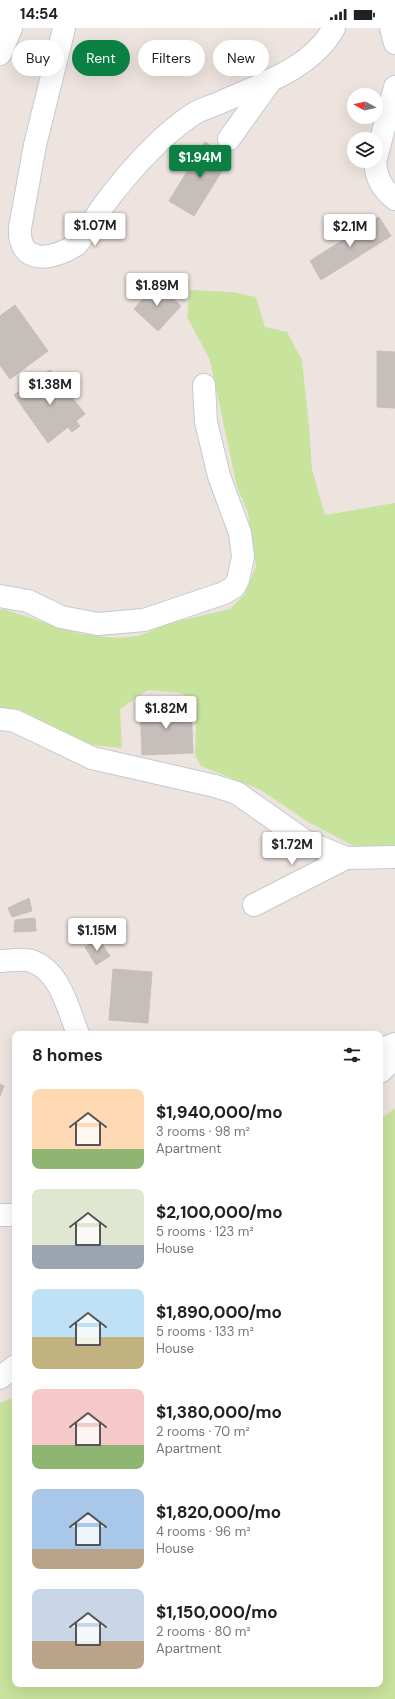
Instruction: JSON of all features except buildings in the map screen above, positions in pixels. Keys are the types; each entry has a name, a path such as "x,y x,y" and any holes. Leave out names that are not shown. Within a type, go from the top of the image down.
{"street":[{"path":"0,54 11,28"},
{"path":"64,28 35,145 20,228 20,236 23,245 28,252 40,258 47,258 77,244 111,195 137,164 192,115 299,65 320,46 334,28"},
{"path":"391,28 395,43"},
{"path":"229,139 273,78"},
{"path":"383,133 395,87"},
{"path":"377,168 378,179 382,187 395,199"},
{"path":"0,596 28,602 61,617 98,624 144,620 224,593 234,587 238,580 243,557 240,533 219,476 207,429 204,385"},
{"path":"0,719 15,721 92,758 215,786 237,793 305,841 346,858 395,857"},
{"path":"254,905 346,858"},
{"path":"0,961 31,961 51,973 64,998 77,1031"},
{"path":"383,1049 395,1044"},
{"path":"383,1069 395,1058"},
{"path":"0,1214 12,1215"},
{"path":"0,1378 12,1368"}],"green space":[{"path":"190,290 232,292 256,297 265,327 287,332 302,360 312,469 325,515 395,503 395,846 358,848 308,822 261,790 201,766 195,755 197,702 181,693 148,690 120,709 122,748 83,744 31,715 0,711 0,610 3,609 81,634 115,638 139,636 166,624 230,609 245,594 256,566 248,513 237,487 210,360 187,317"},
{"path":"395,1108 395,1699 0,1699 0,1403 12,1398 12,1687 383,1687 383,1118"}]}
